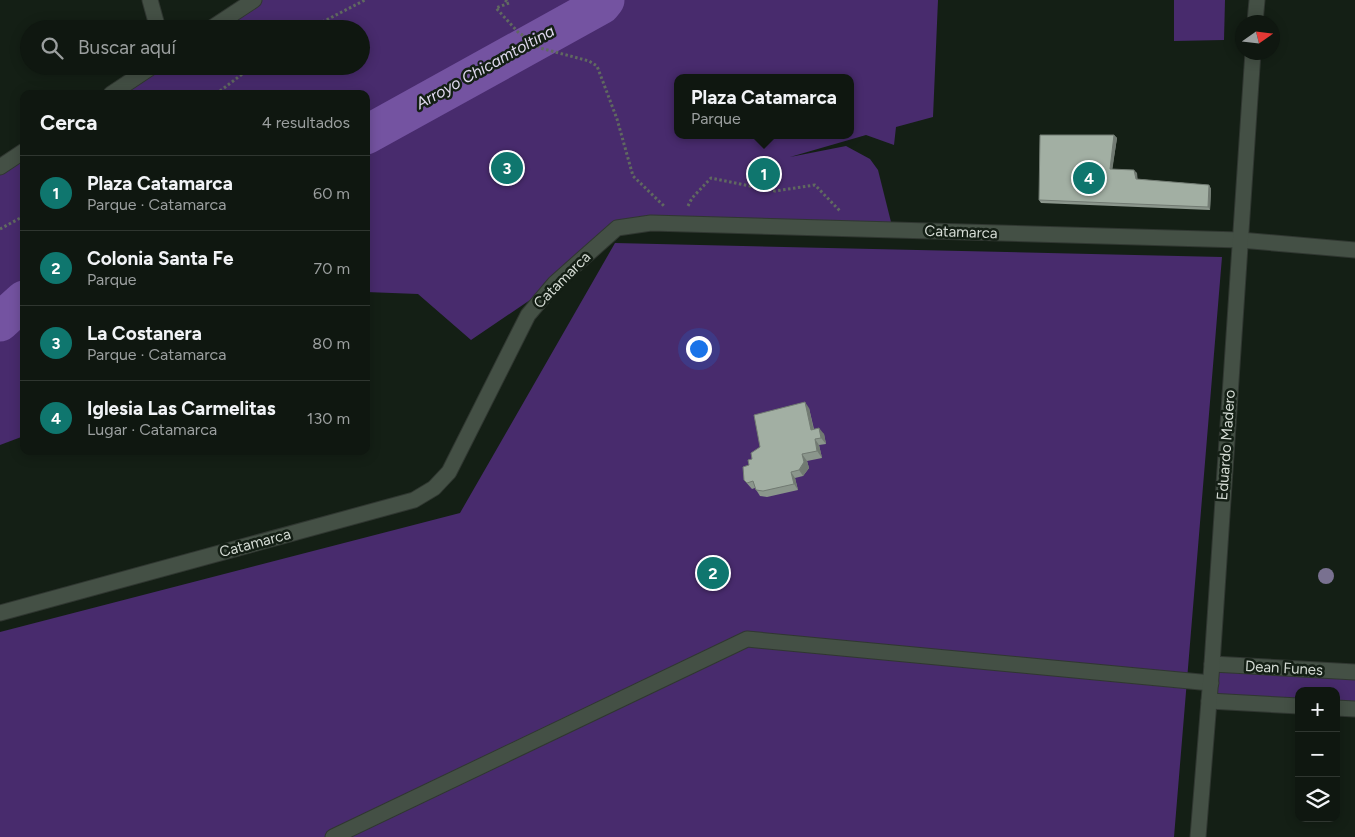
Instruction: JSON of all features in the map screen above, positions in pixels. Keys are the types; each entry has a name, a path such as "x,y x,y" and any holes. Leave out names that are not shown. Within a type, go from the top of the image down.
{"street":[{"path":"150,0 156,20"},
{"path":"224,20 254,0"},
{"path":"1256,15 1257,0"},
{"name":"Eduardo Madero","path":"1198,837 1212,664 1252,60"},
{"path":"117,90 139,75"},
{"path":"0,167 20,154"},
{"name":"Catamarca","path":"0,613 414,500 434,488 449,472 528,315 555,283 617,228 651,223 1240,240 1355,250"},
{"path":"333,837 746,640 1210,683"},
{"name":"Dean Funes","path":"1212,664 1355,672"},
{"path":"1209,701 1295,706"},
{"path":"1340,708 1355,709"}],"path":[{"path":"326,20 365,0"},
{"path":"505,0 510,3 496,8 518,32 540,48 589,61 597,66 617,119 633,176 685,224"},
{"path":"221,90 241,75"},
{"path":"685,224 692,198 711,178 775,191 815,185 838,206 852,229"},
{"path":"0,229 20,218"}],"shaded area":[{"path":"254,0 938,0 933,117 896,127 894,145 866,135 854,138 854,74 674,74 674,139 852,139 790,157 846,146 870,159 878,170 893,230 651,223 598,245 555,283 471,340 418,294 370,292 370,90 117,90 140,75 370,75 370,20 224,20"},
{"path":"1174,0 1225,0 1224,40 1174,41"},
{"path":"20,155 20,438 0,445 0,169"},
{"path":"615,243 1222,257 1174,837 0,837 0,632 460,513"},
{"path":"1212,664 1355,672 1355,709 1340,708 1340,687 1295,687 1295,706 1209,701"}],"building":[{"path":"1040,135 1114,135 1110,169 1134,170 1136,179 1209,185 1208,207 1039,200"},
{"path":"805,402 811,430 819,428 821,438 815,439 817,451 802,454 804,462 799,470 791,472 794,484 763,491 756,490 753,481 747,483 744,480 743,467 749,465 748,460 752,459 751,453 760,447 754,415"}],"waterway":[{"name":"Arroyo Chicamtoltina","path":"370,133 601,5 605,0"},
{"name":"Arroyo Chicamtoltina","path":"0,322 20,304"}],"place":[{"name":"La Costanera","path":"507,168"},
{"name":"Plaza Catamarca","path":"764,174"},
{"name":"Iglesia Las Carmelitas","path":"1089,178"},
{"name":"Colonia Santa Fe","path":"713,573"}]}
